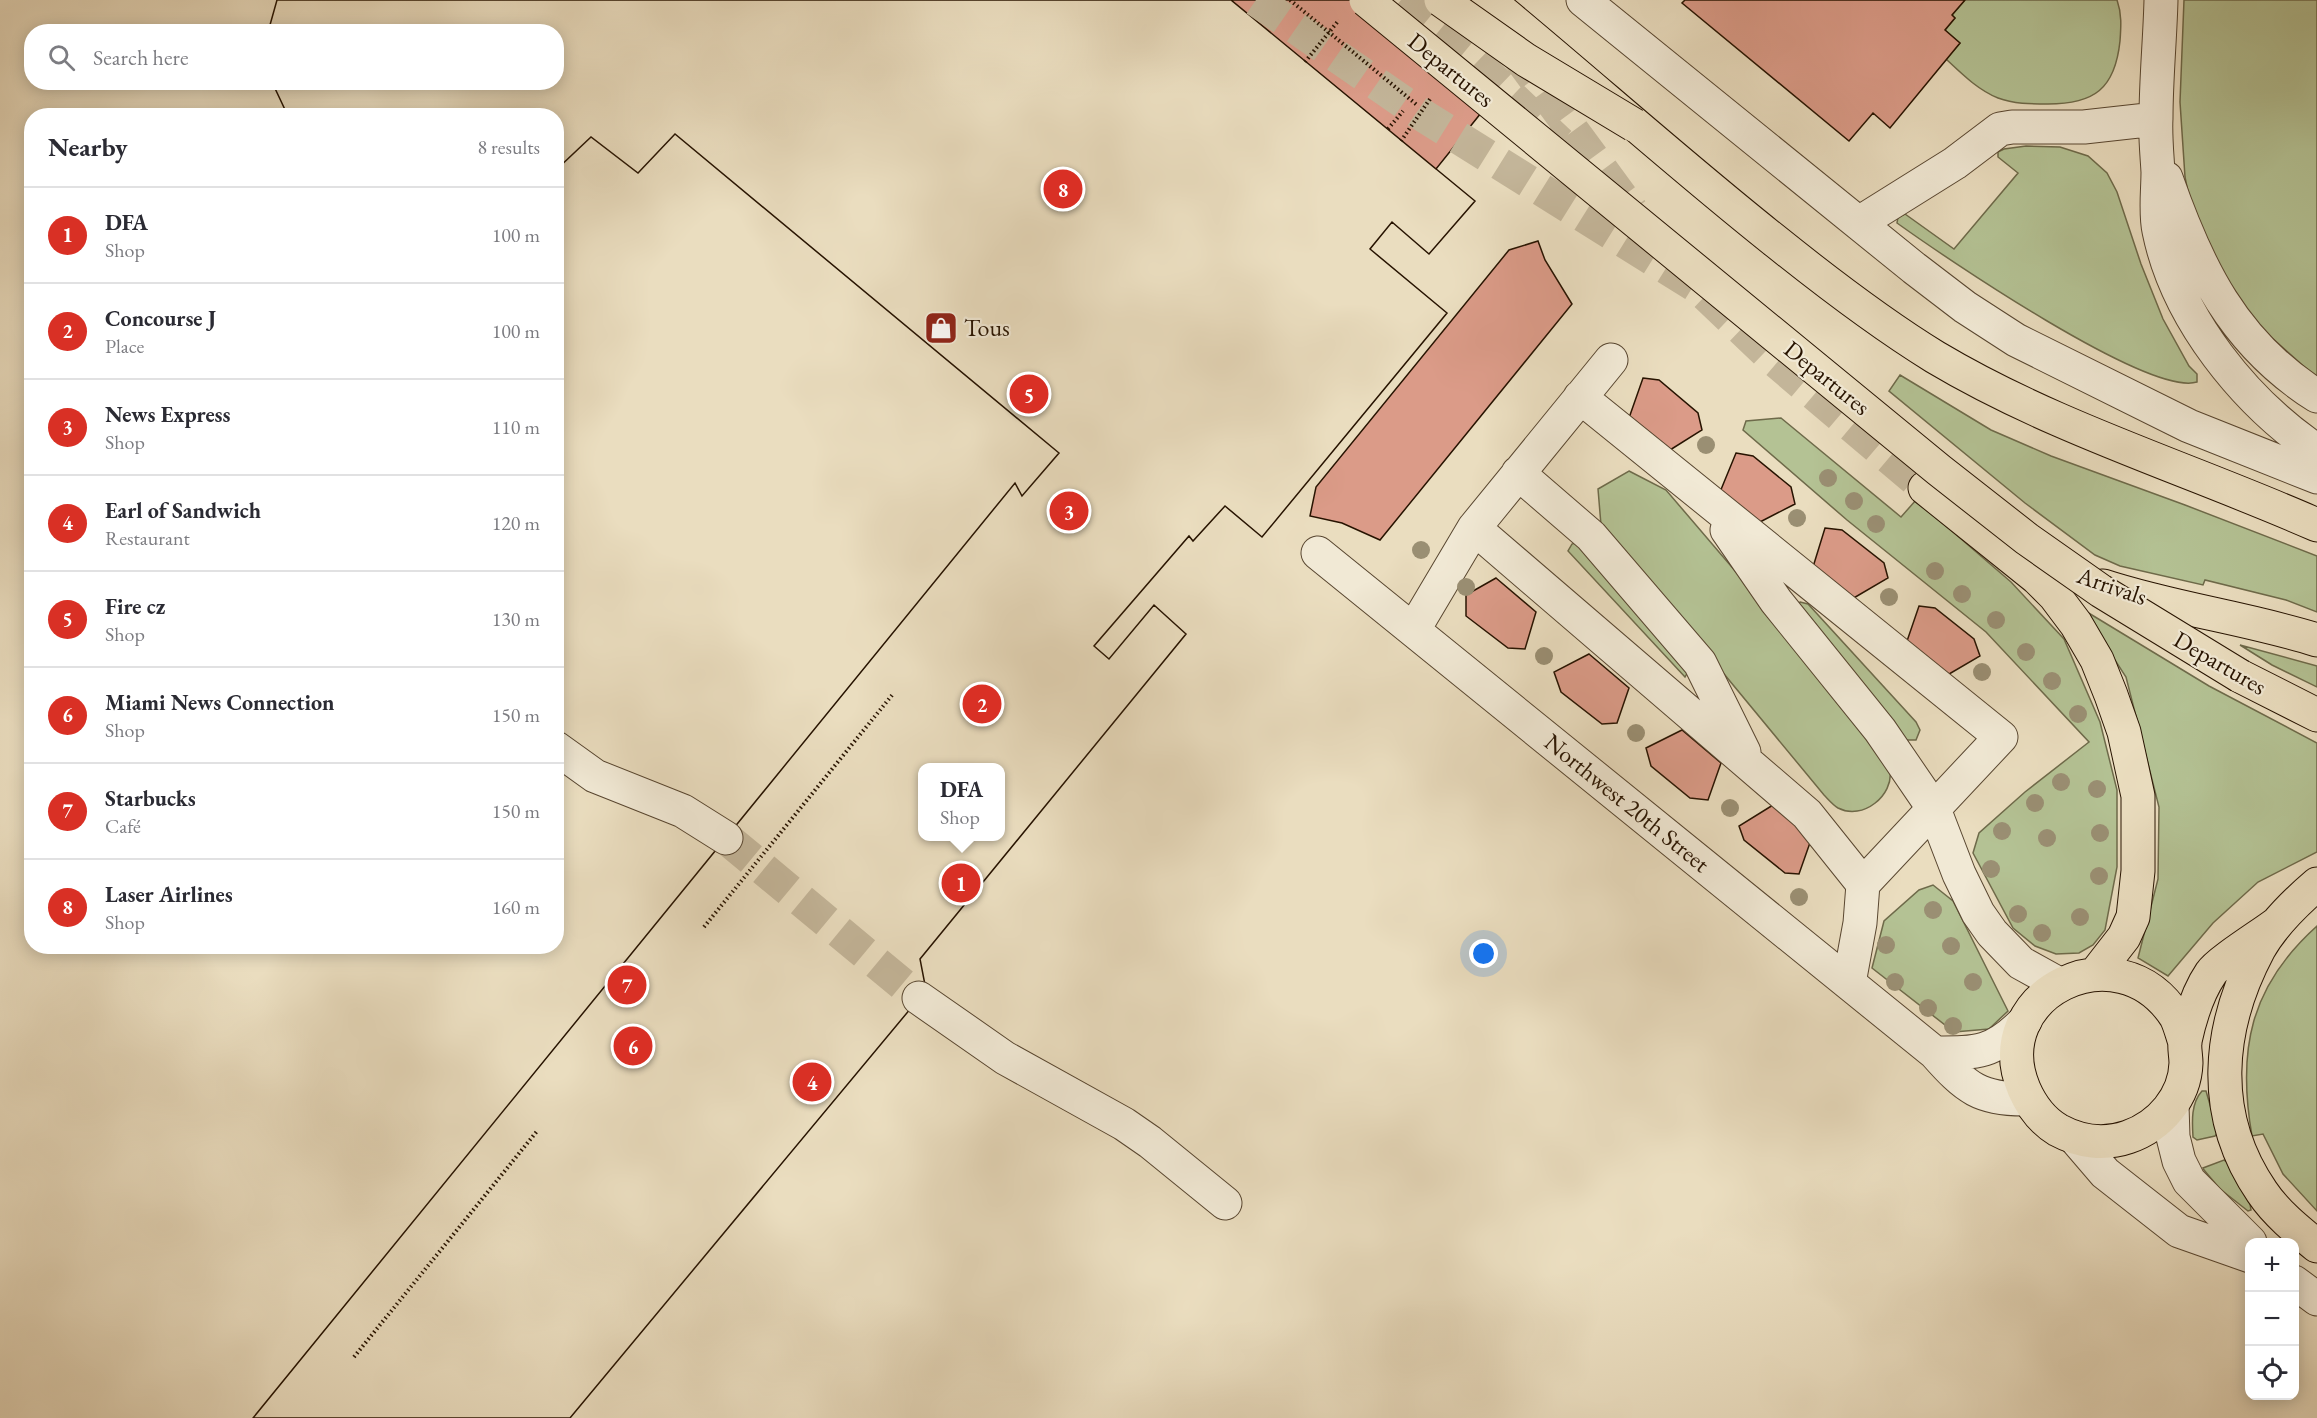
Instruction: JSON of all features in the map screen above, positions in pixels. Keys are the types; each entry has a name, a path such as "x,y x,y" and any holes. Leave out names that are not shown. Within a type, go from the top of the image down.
{"main road":[{"path":"1441,0 1526,60 1634,124"},
{"path":"1488,0 1752,223 1824,280 1897,333 1985,384 2097,435 2317,525"},
{"name":"Departures","path":"1353,9 2019,532 2101,591 2240,676 2317,715"},
{"name":"Arrivals","path":"2096,974 2124,937 2133,917 2138,871 2138,796 2124,732 2111,695 2097,660 2076,624 2055,596 2037,578 1925,488 2033,553 2103,587 2317,640"},
{"path":"2185,1043 2194,1008 2212,971 2276,924 2317,884"},
{"path":"2276,924 2260,948 2236,1002 2228,1028 2224,1059 2224,1092 2237,1146 2262,1192 2279,1212 2317,1246"},
{"path":"2096,974 2120,976 2143,984 2156,994 2177,1019 2185,1043 2186,1065 2182,1086 2172,1105 2157,1122 2139,1134 2118,1141 2096,1142 2075,1138 2056,1129 2028,1099 2020,1081 2019,1040 2025,1021 2040,1000 2059,984 2078,977 2096,974"}],"street":[{"path":"1583,0 1965,307 2016,340 2189,426 2317,477"},
{"path":"2161,0 2156,119 2158,230 2168,263 2187,307 2211,346 2238,382 2268,414 2317,451"},
{"path":"1859,223 1954,163 2000,129 2084,127 2156,119"},
{"path":"2157,153 2188,238 2217,295 2236,321 2268,356 2317,396"},
{"path":"1414,629 1474,528 1611,360"},
{"path":"1580,397 2001,737 1863,884 1860,923 1849,983"},
{"path":"1518,473 1591,536 1700,663 1750,765"},
{"path":"1707,500 1776,601 1880,730 1934,809 1959,874 1978,914 1992,933 2021,963 2059,984"},
{"path":"1474,528 1808,814 1863,884"},
{"name":"Northwest 20th Street","path":"1318,553 1935,1053 1959,1080 1980,1092 2001,1100 2028,1099"},
{"path":"564,754 595,776 683,812 726,838"},
{"path":"919,998 1005,1058 1124,1124 1150,1142 1225,1203"},
{"path":"1935,1053 1970,1053 1990,1048 2009,1038 2025,1021"},
{"path":"2172,1105 2173,1137 2179,1161 2189,1181 2246,1238"},
{"path":"2075,1138 2105,1173 2179,1231 2245,1254"},
{"path":"2299,1285 2317,1299"}],"path":[{"path":"1290,0 1417,105"},
{"path":"1305,62 1353,9"},
{"path":"1388,129 1403,111"},
{"path":"704,927 893,693"},
{"path":"354,1357 538,1130"}],"green space":[{"path":"1965,0 2117,0 2121,31 2113,71 2099,90 2090,97 2078,101 2048,104 2022,103 1991,95 1970,81 1946,59 1960,43 1945,30 1955,18 1952,15"},
{"path":"2184,0 2317,0 2317,378 2255,323 2218,269 2190,202 2185,177 2180,102"},
{"path":"2026,146 2060,147 2088,156 2107,173 2117,192 2141,264 2163,319 2189,366 2197,374 2197,382 2172,381 2136,368 2093,347 1999,292 1897,223 1898,217 1905,214 1954,249 2018,173 1998,157 1998,152"},
{"path":"1900,375 1991,430 2051,456 2317,556 2317,612 2286,600 2205,580 2203,585 2120,566 2095,555 2025,503 1889,391"},
{"path":"1781,418 1901,517 1916,500 2011,582 2064,639 2100,722 2117,790 2117,867 2105,930 2093,945 2079,953 2056,954 2035,946 2013,928 1973,853 1979,833 2025,792 2089,742 1986,632 1847,520 1743,430 1746,421"},
{"path":"1629,471 1666,490 1760,600 1890,770 1887,788 1875,803 1857,811 1848,811 1838,808 1824,795 1601,525 1598,489"},
{"path":"1581,541 1690,668 1685,677 1568,551 1572,544"},
{"path":"1800,602 1808,604 1916,722 1920,730 1916,740 1906,740 1796,606"},
{"path":"2082,609 2209,686 2317,743 2317,852 2258,882 2213,923 2168,976 2138,958 2158,879 2159,807 2126,677"},
{"path":"2240,645 2317,666 2317,687 2272,665"},
{"path":"1933,885 1953,901 2008,1011 1989,1029 1954,1032 1872,968 1884,921 1919,890"},
{"path":"2317,926 2317,1211 2283,1174 2263,1134 2252,1136 2246,1075 2248,1048 2263,996 2276,972 2294,949"},
{"path":"2202,1091 2206,1091 2218,1132 2215,1136 2197,1140 2193,1137 2193,1112"},
{"path":"2224,1160 2229,1163 2251,1210 2248,1211 2220,1189 2203,1168"}],"building":[{"path":"277,0 1231,0 1475,201 1429,254 1392,222 1370,249 1447,313 1262,537 1225,506 1193,541 1189,536 1094,646 1109,659 1154,605 1186,634 920,959 926,990 570,1418 253,1418 1015,483 1022,496 1059,453 675,134 638,173 591,137 564,162 564,108 284,108 276,90 564,90 564,24 270,24"},
{"path":"277,0 1231,0 1475,201 1429,254 1392,222 1370,249 1447,313 1262,537 1225,506 1193,541 1189,536 1094,646 1109,659 1154,605 1186,634 920,959 926,990 570,1418 253,1418 1015,483 1022,496 1059,453 675,134 638,173 591,137 564,162 564,108 284,108 276,90 564,90 564,24 270,24"},
{"path":"1231,0 1354,0 1485,108 1436,169"},
{"path":"1685,0 1965,0 1952,15 1955,18 1945,30 1960,43 1890,128 1873,113 1849,141 1682,3"},
{"path":"1538,241 1545,260 1572,304 1380,540 1342,523 1310,516 1316,487 1509,250"},
{"path":"1643,378 1659,380 1698,413 1702,430 1670,450 1629,418"},
{"path":"1736,453 1753,456 1791,487 1795,504 1758,523 1720,492"},
{"path":"1825,528 1842,530 1884,563 1888,578 1852,599 1813,567"},
{"path":"1496,578 1536,612 1525,649 1508,648 1466,616 1466,595"},
{"path":"1919,606 1935,608 1974,639 1980,656 1944,677 1906,644"},
{"path":"1589,654 1629,688 1617,723 1602,724 1561,692 1554,672"},
{"path":"1682,730 1721,763 1708,800 1690,798 1651,766 1646,748"},
{"path":"1773,805 1812,837 1799,874 1785,873 1744,840 1739,826"}],"tunnel":[{"path":"1256,0 1419,113 1694,285"},
{"path":"1401,0 1471,58 1560,143"},
{"path":"1515,52 1632,211"},
{"path":"1706,295 1773,359 1925,488"},
{"path":"726,838 919,998"}],"place":[{"name":"Laser Airlines","path":"1063,189"},
{"name":"Tous","path":"941,328"},
{"name":"Fire cz","path":"1029,394"},
{"name":"News Express","path":"1069,511"},
{"name":"Concourse J","path":"982,704"},
{"name":"DFA","path":"961,883"},
{"name":"Starbucks","path":"627,985"},
{"name":"Miami News Connection","path":"633,1046"},
{"name":"Earl of Sandwich","path":"812,1082"}]}
